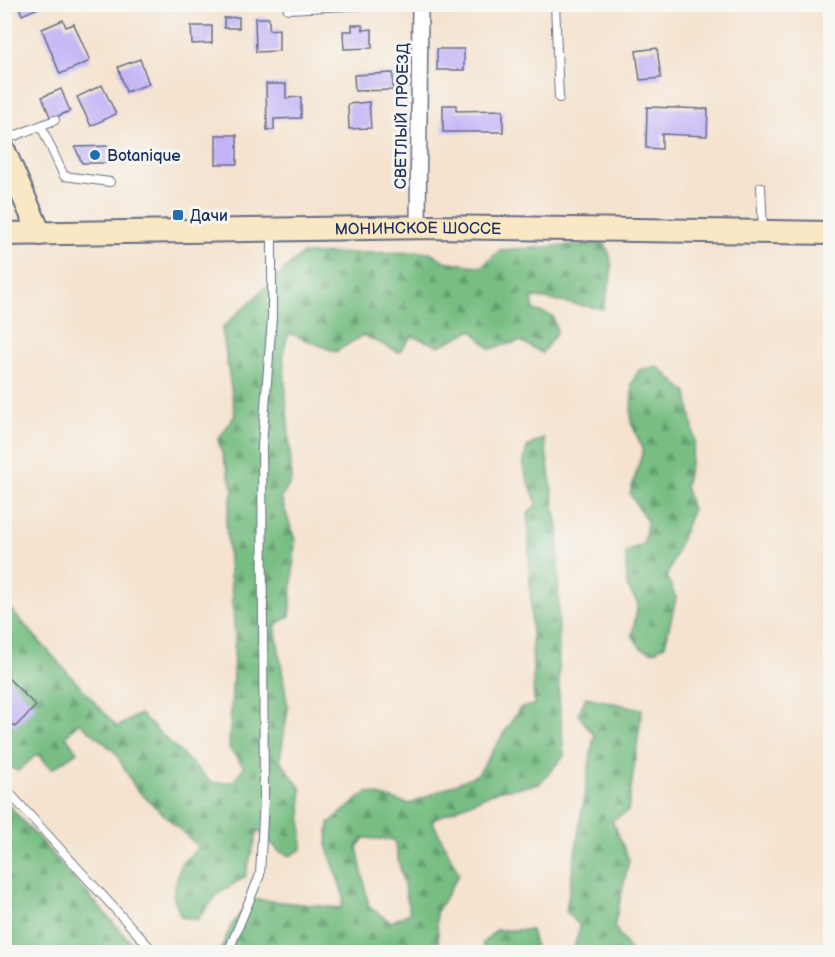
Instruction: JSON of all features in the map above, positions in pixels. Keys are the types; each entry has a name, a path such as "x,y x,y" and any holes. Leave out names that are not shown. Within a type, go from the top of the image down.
{"main road":[{"path":"4,151 40,234"},
{"name":"МОНИНСКОЕ ШОССЕ","path":"4,234 417,227 831,233"}],"street":[{"name":"СВЕТЛЫЙ ПРОЕЗД","path":"417,227 420,4"}],"lane":[{"path":"288,9 385,4"},
{"path":"555,4 559,98"},
{"path":"4,140 55,120"},
{"path":"41,126 64,176 110,182"},
{"path":"761,187 763,232"},
{"path":"228,952 260,875 264,798 262,445 272,318 272,228"},
{"path":"4,787 154,952"}],"green space":[{"path":"604,243 611,259 611,275 603,309 532,297 534,310 553,316 557,332 542,353 521,341 490,349 472,330 439,346 412,336 399,352 363,335 336,352 289,333 283,352 292,480 281,498 295,540 290,616 275,625 288,708 280,760 301,789 302,849 290,856 279,851 258,830 245,877 219,893 197,920 181,917 173,895 181,864 199,847 136,789 115,752 79,722 66,736 77,752 52,769 37,754 18,771 5,765 4,602 117,727 140,714 212,783 233,782 244,767 229,748 235,636 226,522 233,489 218,440 235,415 222,328 302,254 430,252 444,261 482,267 500,250"},
{"path":"657,366 687,393 695,442 685,486 692,510 667,577 676,598 665,645 653,652 641,648 632,635 638,604 627,586 626,552 644,544 647,521 630,494 643,450 631,422 632,383 639,370"},
{"path":"544,438 558,529 559,696 564,756 539,784 497,791 432,820 459,874 436,913 439,946 449,952 220,952 231,926 251,899 341,908 344,898 327,845 329,823 367,792 410,804 478,774 520,708 534,705 528,514 537,504 523,467 527,447","holes":["364,838 394,840 410,913 391,922 369,907 357,847"]},
{"path":"586,697 642,709 628,811 612,820 629,860 614,927 631,952 573,952 580,926 566,911 594,735 578,715"},
{"path":"5,801 139,952 5,952"},
{"path":"496,930 531,930 535,945 527,952 486,952 482,944"},
{"path":"830,944 830,952 684,952"}],"building":[{"path":"18,4 47,4 22,15"},
{"path":"239,17 239,28 224,28 224,18"},
{"path":"255,18 269,18 269,30 279,29 279,51 256,52"},
{"path":"63,20 66,27 74,24 90,61 60,74 42,29"},
{"path":"352,25 362,25 363,30 372,29 372,48 344,49 343,31 352,31"},
{"path":"191,26 212,26 212,43 192,44"},
{"path":"657,48 661,78 640,80 636,51"},
{"path":"437,49 464,49 464,70 437,70"},
{"path":"140,59 149,84 126,92 118,67"},
{"path":"393,73 393,90 355,91 354,75"},
{"path":"266,84 286,84 286,98 301,97 301,118 274,119 274,130 267,130"},
{"path":"102,85 116,114 91,126 77,97"},
{"path":"61,89 70,111 51,119 42,97"},
{"path":"369,102 371,128 349,129 348,104"},
{"path":"443,105 456,105 456,111 503,110 503,132 443,132"},
{"path":"647,107 708,109 707,136 662,134 662,149 646,148"},
{"path":"216,135 237,135 237,164 216,164"},
{"name":"Botanique","path":"111,146 112,163 82,163 75,147"},
{"path":"5,675 36,706 15,727 5,717"}],"place":[{"name":"Botanique","path":"95,155"},
{"name":"Дачи","path":"178,215"}]}
